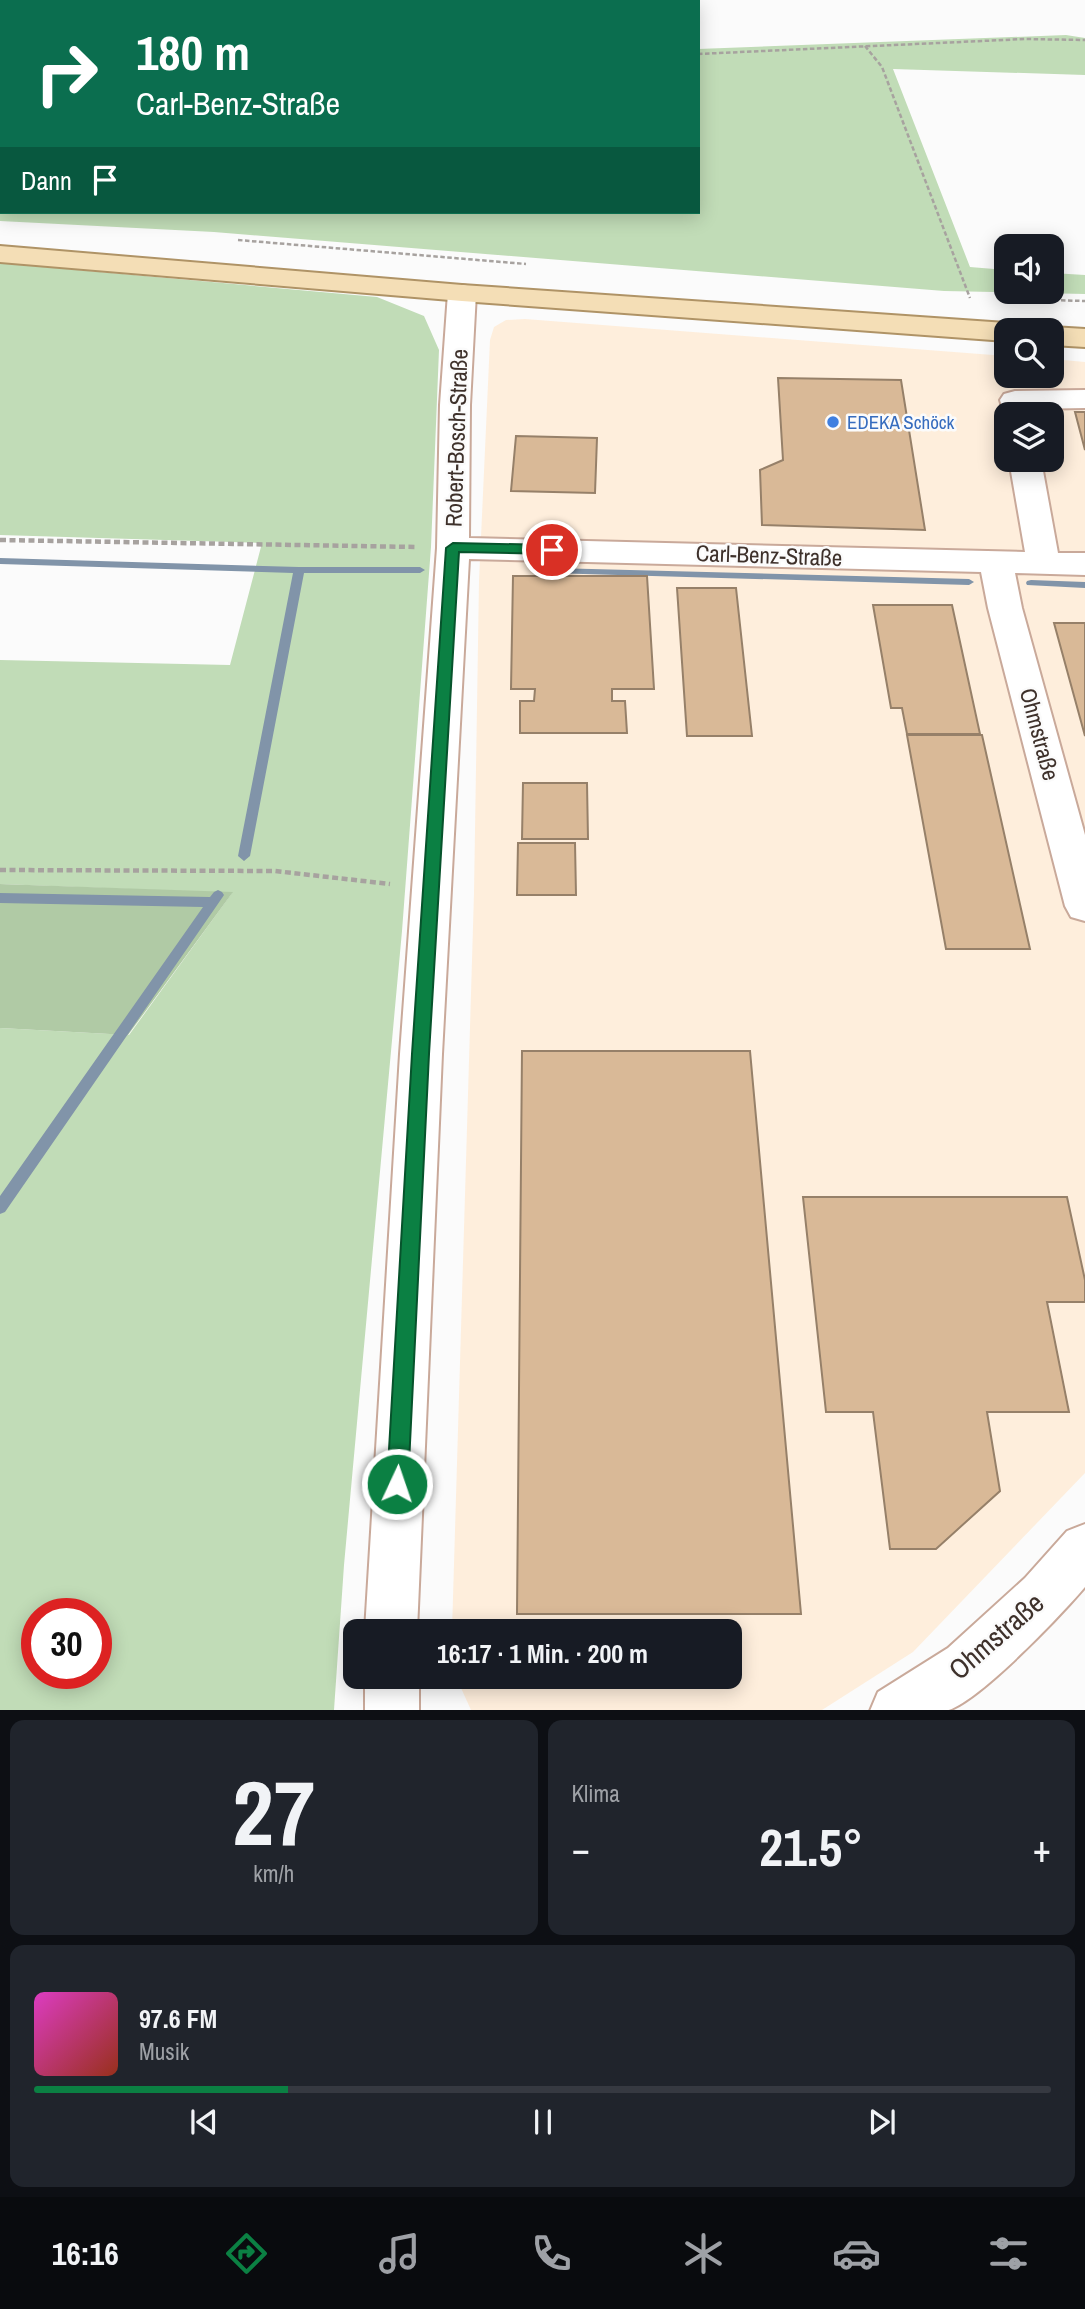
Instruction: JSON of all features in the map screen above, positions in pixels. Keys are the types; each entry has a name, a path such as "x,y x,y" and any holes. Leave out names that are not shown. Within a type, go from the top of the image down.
{"main road":[{"path":"0,254 461,293 994,331"},
{"path":"1064,337 1085,338"}],"street":[{"name":"Robert-Bosch-Straße","path":"392,1619 402,1376 453,548 455,405 461,293"},
{"path":"1016,402 1085,399"},
{"path":"1027,472 1038,541 1045,563"},
{"name":"Carl-Benz-Straße","path":"453,548 1085,564"},
{"name":"Ohmstraße","path":"996,562 1005,608 1085,906"},
{"name":"Ohmstraße","path":"897,1710 967,1667 1043,1596 1085,1549"},
{"path":"392,1689 392,1710"}],"path":[{"path":"700,54 1025,39 1085,40"},
{"path":"865,46 882,67 970,298"},
{"path":"0,541 453,548"},
{"path":"0,870 275,871 432,891"}],"shaded area":[{"path":"525,319 994,355 994,388 1064,388 1064,360 1085,362 1085,1473 913,1652 822,1710 471,1710 461,1689 742,1689 742,1619 452,1619 474,893 479,581 490,340 494,327 506,320"}],"green space":[{"path":"1066,35 1085,38 1085,75 893,69 970,267 994,269 994,292 944,291 214,232 0,221 0,214 700,214 700,49"},
{"path":"0,263 377,297 424,316 439,350 431,547 402,931 344,1565 334,1710 0,1710 0,1028 129,1035 232,893 0,884 0,660 230,665 262,543 0,535"},
{"path":"1064,274 1085,275 1085,294 1064,294"},
{"path":"0,884 233,892 128,1035 0,1028"}],"building":[{"path":"778,378 901,380 925,530 762,525 760,470 783,460"},
{"path":"1075,412 1085,412 1085,450"},
{"path":"516,436 597,438 595,493 511,491"},
{"path":"513,576 647,576 654,689 612,689 612,701 625,701 627,733 520,733 520,701 534,701 535,689 511,689"},
{"path":"677,588 736,588 752,736 687,736"},
{"path":"873,605 952,605 980,734 907,734 902,708 891,708"},
{"path":"1054,623 1085,623 1085,736"},
{"path":"907,735 982,735 1030,949 946,949"},
{"path":"523,783 587,783 588,839 522,839"},
{"path":"518,843 575,843 576,895 517,895"},
{"path":"522,1051 750,1051 801,1614 517,1614"},
{"path":"803,1197 1067,1197 1085,1280 1085,1302 1047,1302 1069,1412 987,1412 1000,1491 936,1549 890,1549 873,1412 826,1412"}],"waterway":[{"path":"0,561 299,570"},
{"path":"244,856 299,570"},
{"path":"299,570 420,570"},
{"path":"553,571 969,582"},
{"path":"1031,583 1085,585"},
{"path":"0,1208 218,895"},
{"path":"0,898 212,902"}],"place":[{"name":"EDEKA Schöck","path":"833,422"}],"route":[{"path":"397,1484 453,548 552,550"}]}
